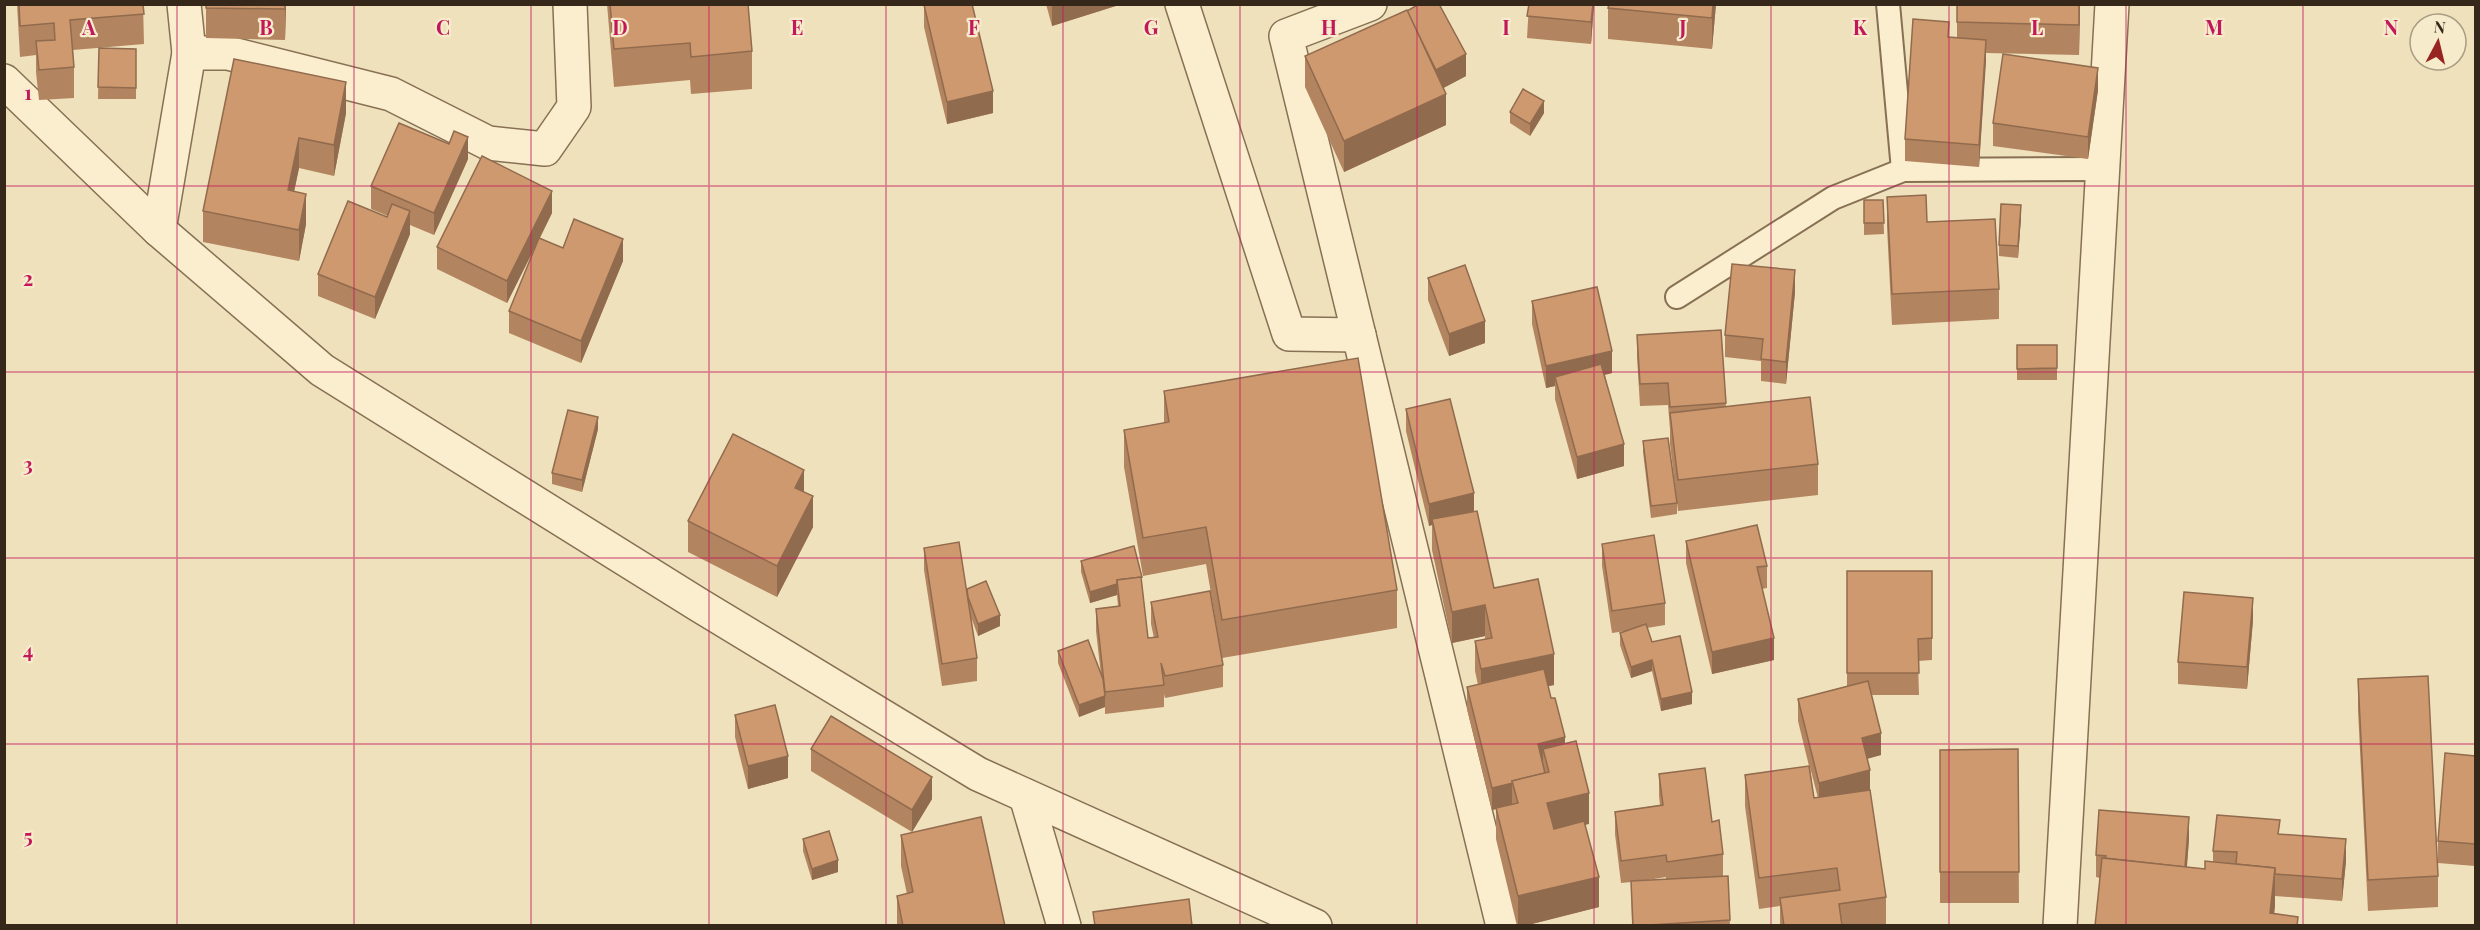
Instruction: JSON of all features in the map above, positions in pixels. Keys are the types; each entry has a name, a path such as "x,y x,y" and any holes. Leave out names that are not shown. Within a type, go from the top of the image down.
{"street":[{"path":"159,230 189,53 183,4"},
{"path":"189,53 228,53 391,94 488,143 545,149 574,107 570,4"},
{"path":"1182,4 1289,334 1359,335"},
{"path":"1370,4 1286,36 1503,926"},
{"path":"2060,926 2112,4"},
{"path":"4,81 159,230 322,370 778,653 978,774 1315,926"},
{"path":"1026,796 1064,926"}],"lane":[{"path":"1888,4 1903,170"},
{"path":"1677,297 1833,198 1903,170 2103,169"}],"building":[{"path":"19,4 143,4 144,14 70,20 74,67 39,70 36,41 55,40 54,23 20,26"},
{"path":"206,4 285,4 285,9 206,8"},
{"path":"610,4 748,4 752,51 691,57 690,43 614,49"},
{"path":"972,4 993,91 947,102 924,5"},
{"path":"1419,4 1439,4 1466,54 1436,70 1407,11"},
{"path":"1529,4 1593,4 1591,22 1527,16"},
{"path":"1609,4 1713,4 1712,18 1608,8"},
{"path":"1957,4 2079,4 2079,25 1957,22"},
{"path":"1407,10 1446,94 1344,141 1305,56"},
{"path":"1913,19 1949,22 1948,37 1986,40 1979,145 1905,139"},
{"path":"99,48 136,49 136,88 98,87"},
{"path":"2003,54 2098,68 2088,137 1993,123"},
{"path":"234,59 346,82 334,145 299,138 288,190 306,194 299,230 203,211"},
{"path":"1523,89 1544,101 1530,124 1510,112"},
{"path":"399,123 449,144 454,131 468,137 434,213 371,186"},
{"path":"482,156 552,191 507,281 437,247"},
{"path":"1926,195 1927,222 1995,219 1999,289 1892,294 1887,197"},
{"path":"1864,200 1883,200 1884,223 1864,223"},
{"path":"348,201 387,217 392,204 410,211 375,297 318,274"},
{"path":"2001,204 2021,205 2018,246 1999,245"},
{"path":"574,219 623,239 581,341 509,311 539,238 563,248"},
{"path":"1732,264 1795,270 1786,362 1761,359 1763,339 1725,335"},
{"path":"1465,265 1485,321 1449,334 1428,278"},
{"path":"1597,287 1612,351 1546,366 1532,301"},
{"path":"1721,330 1726,403 1670,407 1668,383 1640,384 1637,335"},
{"path":"2017,345 2057,345 2057,368 2017,369"},
{"path":"1358,358 1397,590 1222,620 1206,527 1143,538 1124,430 1169,422 1164,391"},
{"path":"1601,364 1624,444 1577,457 1555,377"},
{"path":"1810,397 1818,464 1678,480 1670,413"},
{"path":"1450,399 1474,493 1429,504 1406,409"},
{"path":"568,410 598,417 582,480 552,473"},
{"path":"733,434 804,470 795,488 813,496 777,566 688,521"},
{"path":"1668,438 1677,503 1651,506 1643,441"},
{"path":"1477,511 1494,588 1538,579 1554,654 1481,669 1475,641 1492,638 1485,605 1452,612 1432,519"},
{"path":"1757,525 1767,566 1757,567 1774,638 1712,652 1686,541"},
{"path":"1654,535 1665,603 1612,611 1602,544"},
{"path":"959,542 977,658 942,664 924,548"},
{"path":"1134,546 1142,577 1117,580 1117,584 1090,592 1081,561"},
{"path":"1847,571 1932,571 1932,638 1918,639 1919,673 1847,673"},
{"path":"1141,577 1148,638 1158,637 1151,602 1210,591 1223,665 1165,676 1161,663 1164,685 1105,692 1096,609 1120,606 1117,580"},
{"path":"986,581 1000,615 978,624 967,589"},
{"path":"2184,592 2253,598 2247,667 2178,662"},
{"path":"1646,624 1652,642 1680,636 1692,692 1661,699 1652,660 1631,667 1620,633"},
{"path":"1088,640 1103,679 1105,696 1079,705 1058,651"},
{"path":"1544,669 1551,698 1555,698 1565,737 1538,744 1545,773 1492,788 1467,687"},
{"path":"2428,676 2438,876 2368,880 2358,679"},
{"path":"1868,681 1881,733 1862,738 1870,770 1819,783 1798,699"},
{"path":"775,705 788,756 748,766 735,715"},
{"path":"831,716 932,777 912,810 811,749"},
{"path":"1576,741 1589,793 1547,803 1554,829 1584,821 1599,877 1518,896 1496,808 1518,803 1512,781 1549,772 1543,749"},
{"path":"2018,749 2019,872 1940,872 1940,750"},
{"path":"2445,753 2475,756 2475,844 2438,841"},
{"path":"1809,766 1814,798 1870,790 1886,897 1839,904 1842,926 1784,926 1780,898 1840,890 1837,868 1759,878 1745,775"},
{"path":"1705,768 1712,822 1719,820 1723,854 1667,862 1666,855 1621,861 1615,812 1663,805 1659,774"},
{"path":"2099,810 2189,817 2185,867 2096,855"},
{"path":"2217,815 2280,820 2278,834 2346,839 2342,879 2275,874 2275,868 2236,864 2237,852 2213,851"},
{"path":"981,817 1005,926 903,926 897,896 913,892 901,835"},
{"path":"829,831 838,860 812,869 803,839"},
{"path":"2102,858 2205,869 2205,861 2275,868 2270,913 2298,917 2297,926 2095,926"},
{"path":"1728,876 1730,920 1633,926 1631,881"},
{"path":"1189,899 1192,926 1095,926 1093,912"}]}
